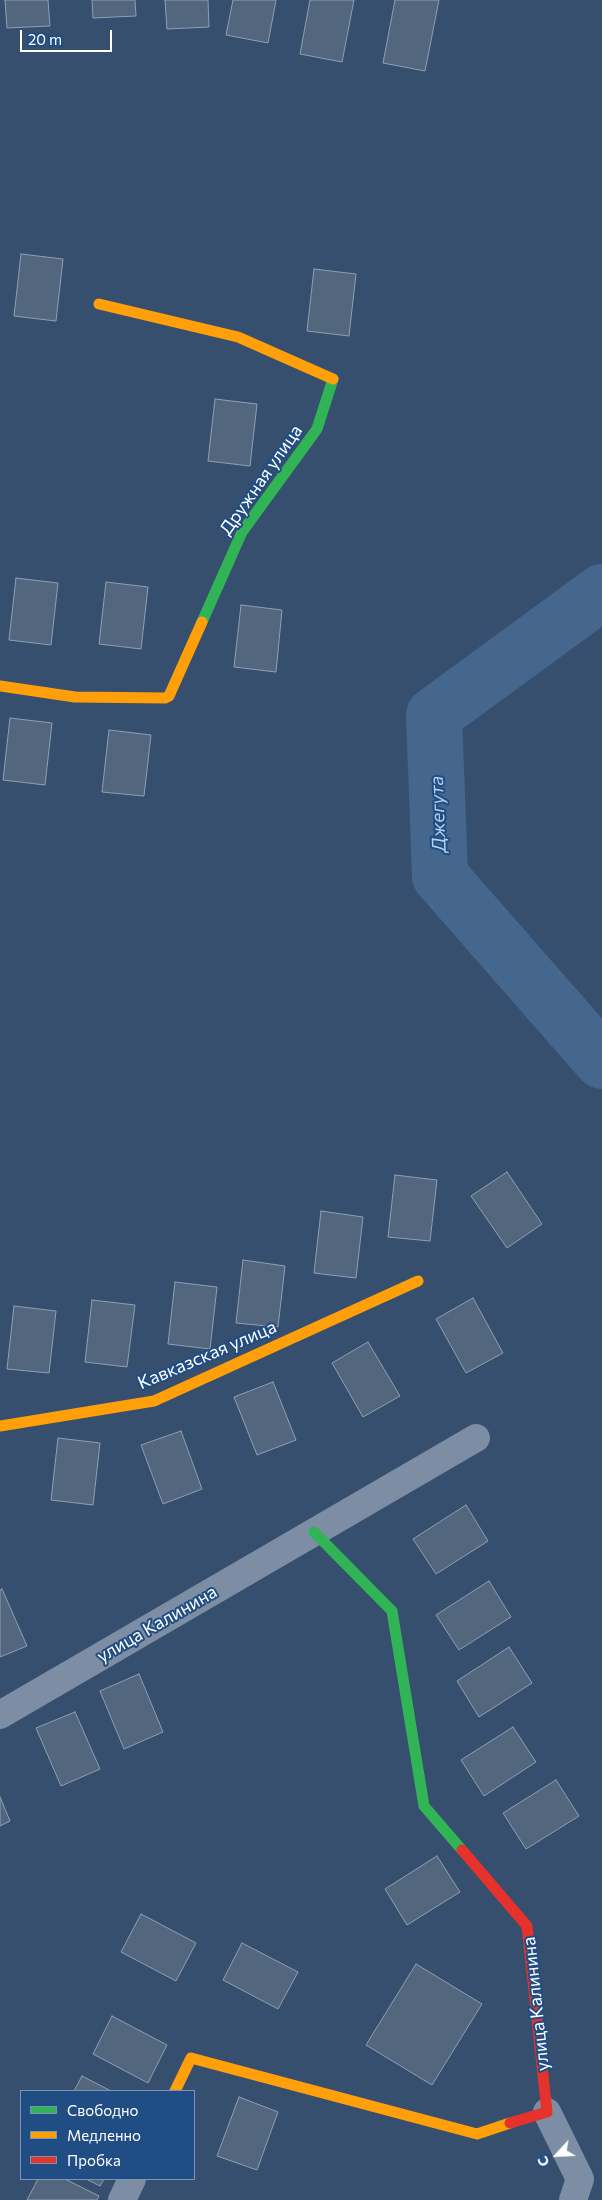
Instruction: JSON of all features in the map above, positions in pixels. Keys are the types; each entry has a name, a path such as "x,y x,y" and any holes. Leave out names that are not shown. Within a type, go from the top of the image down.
{"street":[{"name":"Дружная улица","path":"0,686 75,697 165,698 169,696 242,532 317,429 332,378 238,337 99,304"},
{"name":"Кавказская улица","path":"0,1426 154,1401 418,1281"},
{"name":"улица Калинина","path":"0,1715 476,1438"},
{"name":"улица Калинина","path":"314,1532 392,1610 424,1806 527,1926 547,2112"},
{"path":"175,2090 191,2058 477,2134 547,2112 580,2180 573,2200"},
{"path":"122,2200 132,2180"}],"building":[{"path":"5,0 48,0 50,26 7,28"},
{"path":"92,0 135,0 136,16 93,18"},
{"path":"165,0 208,0 209,27 167,29"},
{"path":"233,0 276,0 268,43 226,35"},
{"path":"310,0 354,0 342,62 300,54"},
{"path":"395,0 439,0 425,71 383,63"},
{"path":"21,254 63,259 56,321 14,316"},
{"path":"314,269 356,274 349,336 307,331"},
{"path":"215,399 257,404 250,466 208,461"},
{"path":"16,578 58,583 51,645 9,640"},
{"path":"106,582 148,587 141,649 99,644"},
{"path":"241,605 282,610 276,672 234,667"},
{"path":"10,718 52,723 45,785 3,780"},
{"path":"109,730 151,735 144,796 102,792"},
{"path":"507,1172 542,1224 507,1248 471,1196"},
{"path":"395,1175 437,1180 430,1241 388,1237"},
{"path":"321,1211 363,1217 356,1278 314,1273"},
{"path":"243,1260 285,1266 278,1327 236,1323"},
{"path":"175,1282 217,1287 210,1349 168,1344"},
{"path":"473,1298 503,1353 466,1373 436,1319"},
{"path":"92,1300 135,1305 127,1367 85,1362"},
{"path":"14,1306 56,1311 49,1373 7,1369"},
{"path":"368,1342 400,1396 363,1417 332,1363"},
{"path":"273,1382 296,1440 257,1455 234,1397"},
{"path":"181,1431 202,1489 163,1504 141,1445"},
{"path":"58,1438 100,1443 93,1505 51,1500"},
{"path":"466,1505 488,1541 436,1574 413,1539"},
{"path":"489,1581 511,1617 459,1650 436,1615"},
{"path":"2,1589 27,1646 0,1657 0,1590"},
{"path":"509,1647 532,1683 479,1717 457,1681"},
{"path":"139,1674 163,1732 124,1749 100,1691"},
{"path":"75,1712 100,1769 61,1786 36,1728"},
{"path":"513,1727 536,1762 484,1796 461,1760"},
{"path":"556,1780 579,1816 526,1849 503,1813"},
{"path":"0,1797 10,1821 0,1826"},
{"path":"437,1856 460,1892 407,1925 385,1889"},
{"path":"141,1914 196,1943 176,1981 121,1952"},
{"path":"242,1943 298,1972 278,2009 223,1980"},
{"path":"416,1964 482,2004 432,2085 366,2045"},
{"path":"112,2016 167,2045 148,2083 93,2054"},
{"path":"82,2076 109,2090 75,2090"},
{"path":"239,2097 278,2112 257,2170 217,2156"},
{"path":"37,2180 67,2180 99,2196 97,2200 27,2200"},
{"path":"88,2180 103,2180 100,2186"}],"waterway":[{"name":"Джегута","path":"602,592 434,715 440,876 602,1061"}],"traffic: fast":[{"path":"202,622 242,532 317,429 333,379"},
{"path":"314,1532 392,1611 424,1806 462,1850"}],"traffic: slow":[{"path":"99,304 238,337 333,379"},
{"path":"0,686 75,697 165,698 169,696 202,622"},
{"path":"0,1426 154,1401 418,1281"},
{"path":"175,2090 191,2058 477,2134 510,2123"}],"traffic: jam":[{"path":"462,1850 527,1926 547,2112 510,2123"}]}
